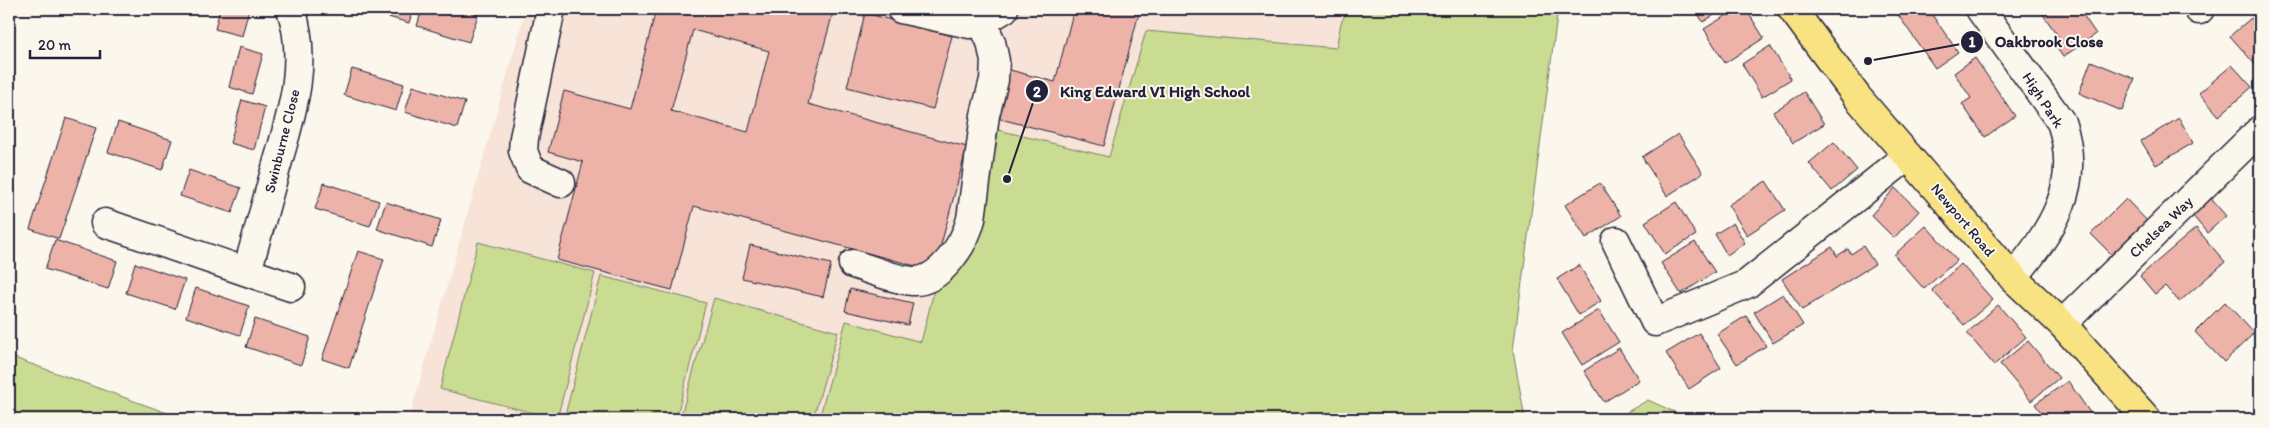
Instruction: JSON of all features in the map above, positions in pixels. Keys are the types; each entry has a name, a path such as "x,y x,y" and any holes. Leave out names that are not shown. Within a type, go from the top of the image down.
{"highway":[{"name":"Newport Road","path":"1792,9 1858,98 2013,278 2062,324 2148,419"}],"street":[{"name":"Swinburne Close","path":"247,271 296,98 299,60 296,24 291,9"},
{"path":"551,9 524,138 524,151 530,169 560,183"},
{"path":"853,264 911,282 925,280 945,264 960,248 968,232 971,219 984,115 994,80 995,61 991,42 992,14 970,24 900,9"},
{"name":"High Park","path":"1980,9 2061,122 2070,162 2064,194 2055,217 2038,248 2013,278"},
{"name":"Chelsea Way","path":"2062,324 2260,130"},
{"path":"1616,241 1655,322 1747,284 1908,156"},
{"path":"105,223 291,287"}],"shaded area":[{"path":"526,9 1558,9 1513,350 1525,419 409,419"}],"green space":[{"path":"1348,9 1558,9 1513,350 1525,419 819,419 846,321 921,342 936,283 956,275 994,129 1109,157 1146,31 1336,48 1341,23"},
{"path":"478,242 595,273 557,419 440,389"},
{"path":"601,276 706,303 676,419 564,419"},
{"path":"714,298 838,332 813,419 680,419"},
{"path":"9,356 184,419 9,419"},
{"path":"1648,400 1690,419 1615,419"}],"building":[{"path":"220,9 249,9 242,36 215,29"},
{"path":"361,9 413,9 409,23"},
{"path":"422,9 458,9 478,15 469,42 417,26"},
{"path":"651,9 834,9 808,104 967,147 934,271 694,206 672,290 557,260 583,162 548,152 564,91 630,109 656,10","holes":["693,30 769,51 748,132 671,111"]},
{"path":"1074,9 1140,9 1104,146 997,118 1010,70 1055,82"},
{"path":"1695,9 1724,9 1703,22"},
{"path":"1737,9 1746,9 1764,38 1725,63 1704,29"},
{"path":"1894,9 1928,9 1958,52 1935,68"},
{"path":"2039,9 2079,9 2096,34 2063,57 2051,40 2058,36"},
{"path":"865,13 952,36 933,109 847,87"},
{"path":"2251,18 2260,28 2260,70 2230,36"},
{"path":"1770,46 1791,79 1762,97 1742,64"},
{"path":"239,47 263,54 252,94 229,87"},
{"path":"1975,58 2015,116 1985,137 1962,104 1971,98 1954,73"},
{"path":"2091,61 2135,79 2122,111 2079,93"},
{"path":"2232,65 2252,87 2219,116 2199,93"},
{"path":"352,69 404,84 396,111 344,95"},
{"path":"413,86 465,102 457,128 405,112"},
{"path":"1804,92 1824,124 1793,143 1773,112"},
{"path":"242,100 265,107 254,150 230,143"},
{"path":"66,118 96,128 59,239 30,229"},
{"path":"2179,118 2193,143 2156,165 2141,141"},
{"path":"118,122 172,140 162,170 108,152"},
{"path":"1678,134 1703,173 1667,196 1642,157"},
{"path":"1834,142 1857,170 1832,191 1809,163"},
{"path":"189,170 241,188 232,213 180,196"},
{"path":"1766,181 1785,210 1747,235 1728,205"},
{"path":"324,183 379,201 370,226 315,209"},
{"path":"1600,183 1621,216 1586,238 1565,205"},
{"path":"1895,188 1919,211 1894,238 1871,215"},
{"path":"2207,194 2226,216 2207,233 2188,210"},
{"path":"2126,199 2151,225 2117,260 2091,234"},
{"path":"386,202 441,220 432,247 377,229"},
{"path":"1676,202 1696,235 1665,254 1645,222"},
{"path":"1733,223 1745,243 1727,255 1715,234"},
{"path":"1926,226 1957,260 1924,289 1894,255"},
{"path":"2196,228 2225,262 2179,302 2165,286 2155,294 2140,276"},
{"path":"55,240 117,261 108,289 45,269"},
{"path":"1695,242 1715,272 1681,294 1661,263"},
{"path":"750,245 831,264 823,297 742,278"},
{"path":"1863,246 1875,264 1802,310 1782,279 1832,247 1837,256 1848,249 1851,254"},
{"path":"358,251 384,259 349,368 322,359"},
{"path":"135,263 185,280 175,309 126,293"},
{"path":"1961,264 1993,300 1964,325 1932,290"},
{"path":"1579,265 1601,301 1579,315 1557,279"},
{"path":"196,288 249,306 240,335 186,317"},
{"path":"850,289 913,303 908,325 845,311"},
{"path":"1783,294 1803,325 1773,343 1754,312"},
{"path":"2225,302 2254,333 2224,362 2195,332"},
{"path":"1998,305 2026,337 1994,365 1967,333"},
{"path":"1599,310 1619,342 1582,365 1562,333"},
{"path":"1746,316 1766,346 1737,364 1717,334"},
{"path":"255,319 310,337 301,365 246,347"},
{"path":"1699,333 1721,368 1689,389 1666,353"},
{"path":"2028,341 2059,378 2031,401 2000,364"},
{"path":"1619,348 1639,380 1604,402 1584,371"},
{"path":"2068,381 2093,417 2089,419 2046,419 2035,404"}],"place":[{"name":"Oakbrook Close","path":"1868,61"},
{"name":"King Edward VI High School","path":"1007,179"}]}
